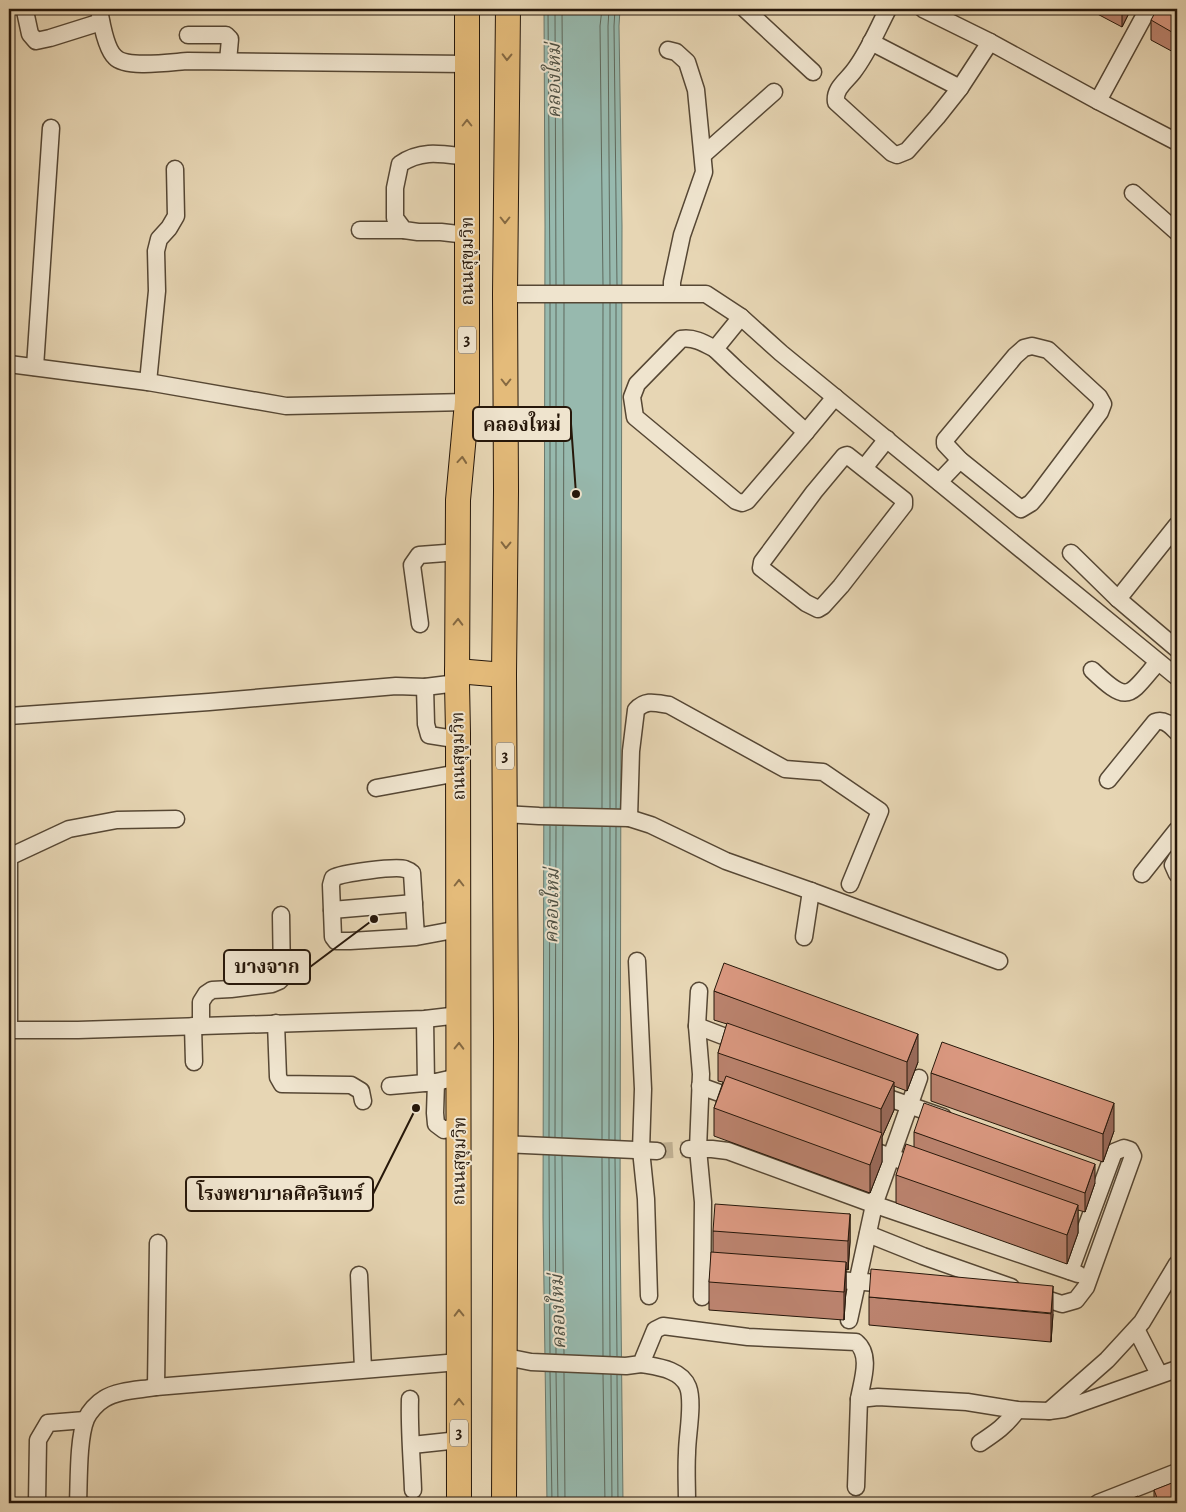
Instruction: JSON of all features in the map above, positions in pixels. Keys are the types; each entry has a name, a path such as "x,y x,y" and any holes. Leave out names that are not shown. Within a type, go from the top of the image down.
{"highway":[{"name":"ถนนสุขุมวิท","path":"459,1503 459,1125 440,1081 459,1015 458,500 467,402 467,9"},
{"name":"3","path":"504,1503 506,1357 505,294 508,9"},
{"path":"457,677 504,674"}],"street":[{"path":"745,9 813,72"},
{"path":"888,9 854,72 841,85 836,94 836,102 892,154 897,155 907,151 960,88 990,42"},
{"path":"926,9 1177,142"},
{"path":"1098,101 1148,9"},
{"path":"25,10 30,34 36,41 50,38 100,16 111,52 116,59 123,62 228,61 467,64"},
{"path":"188,35 226,35 230,39 228,61"},
{"path":"871,42 960,88"},
{"path":"668,50 676,52 687,62 696,90 704,172 682,235 672,282 672,294"},
{"path":"703,155 774,92"},
{"path":"35,367 51,128"},
{"path":"404,230 395,218 395,188 400,164 412,156 428,153 467,157"},
{"path":"148,382 157,291 156,251 159,239 169,228 176,216 175,169"},
{"path":"1133,193 1177,232"},
{"path":"360,230 404,230 467,235"},
{"path":"505,294 706,294 741,317 835,397 1177,678"},
{"path":"715,348 741,317"},
{"path":"806,432 715,348 698,340 681,339 637,384 632,397 635,418 736,501 742,503 747,501 825,411 835,397"},
{"path":"1032,346 1048,350 1099,397 1104,404 1037,496 1024,508 1021,509 1017,506 960,460 945,444 945,440 1015,356 1024,348 1032,346"},
{"path":"9,364 148,382 286,406 467,402"},
{"path":"864,468 887,439"},
{"path":"847,455 864,468 904,500 904,505 840,586 823,606 818,609 806,603 761,568 762,562 814,492 844,456 847,455"},
{"path":"939,482 960,460"},
{"path":"1118,599 1177,525"},
{"path":"420,624 412,565 419,554 459,552"},
{"path":"1066,586 1077,558 1118,599 1177,649"},
{"path":"1092,670 1112,689 1124,694 1132,692 1158,662"},
{"path":"9,716 200,703 396,686 425,687 457,677"},
{"path":"425,687 426,724 429,734 448,738 458,733"},
{"path":"627,818 631,751 636,710 643,704 650,702 669,705 785,769 822,772 880,811 850,884"},
{"path":"1108,780 1155,722 1164,721 1177,732"},
{"path":"376,788 458,773"},
{"path":"505,814 627,818 650,826 726,861 999,961"},
{"path":"176,819 117,820 69,829 9,857 9,1030 78,1030 425,1019 459,1015"},
{"path":"1142,874 1177,830"},
{"path":"1177,858 1173,865 1177,874"},
{"path":"416,937 412,873 405,869 398,869 343,874 333,878 331,885 333,937 336,941 416,937 459,929"},
{"path":"804,937 811,891"},
{"path":"332,910 414,903"},
{"path":"194,1062 201,1002 206,994 212,990 272,984 282,978 281,915"},
{"path":"637,961 642,1090 642,1150 650,1296"},
{"path":"699,992 697,1026 700,1086 694,1149 703,1202 708,1268 702,1297"},
{"path":"390,1086 440,1081 425,1019"},
{"path":"276,1023 278,1077 282,1084 351,1086 361,1091 363,1101"},
{"path":"697,1026 762,1051"},
{"path":"849,1320 874,1205 918,1078"},
{"path":"700,1086 755,1106"},
{"path":"863,1089 955,1122"},
{"path":"846,1140 938,1173"},
{"path":"505,1144 642,1150"},
{"path":"868,1234 923,1256 960,1276 1062,1304 1076,1300 1086,1288 1133,1156 1130,1150 1124,1148 1114,1152 1070,1271"},
{"path":"694,1149 728,1151 874,1205 1089,1277"},
{"path":"1087,1167 1106,1173"},
{"path":"1069,1216 1088,1222"},
{"path":"156,1387 158,1243"},
{"path":"1049,1411 1107,1360 1136,1329 1177,1264"},
{"path":"360,1275 363,1369"},
{"path":"809,1277 902,1285"},
{"path":"634,1365 655,1330 663,1326 748,1337 856,1342 860,1344 866,1356 859,1399 856,1487"},
{"path":"1136,1329 1159,1374"},
{"path":"506,1357 531,1362 634,1365 664,1368 678,1375 688,1386 690,1403 686,1452 687,1503"},
{"path":"78,1503 80,1445 85,1420 103,1399 156,1387 459,1362"},
{"path":"859,1399 878,1397 968,1402 1017,1410 1049,1411 1064,1409 1177,1369"},
{"path":"410,1399 413,1490"},
{"path":"980,1443 1000,1430 1010,1421 1017,1410"},
{"path":"37,1503 38,1440 48,1423 85,1420"},
{"path":"412,1445 459,1440"},
{"path":"1098,1503 1137,1496 1177,1472"}],"water":[{"path":"544,9 620,9 622,226 620,1217 623,1503 547,1503 543,1217"}],"building":[{"path":"1157,9 1177,9 1177,35 1151,20"},
{"path":"724,963 918,1034 907,1062 714,991"},
{"path":"727,1023 894,1082 881,1109 718,1053"},
{"path":"942,1042 1114,1103 1103,1134 931,1073"},
{"path":"726,1076 882,1133 870,1165 714,1108"},
{"path":"924,1103 1095,1164 1085,1193 914,1132"},
{"path":"906,1144 1078,1205 1067,1235 896,1175"},
{"path":"715,1204 850,1214 848,1241 713,1231"},
{"path":"711,1252 846,1262 844,1292 709,1282"},
{"path":"871,1269 1053,1286 1051,1313 869,1297"},
{"path":"1177,1481 1177,1503 1159,1503 1154,1490"},
{"path":"1138,1496 1141,1503 1120,1503"}],"tunnel":[{"path":"657,1151 689,1149"}],"place":[{"name":"คลองใหม่","path":"576,494"},
{"name":"บางจาก","path":"374,919"},
{"name":"โรงพยาบาลศิครินทร์","path":"416,1108"}]}
